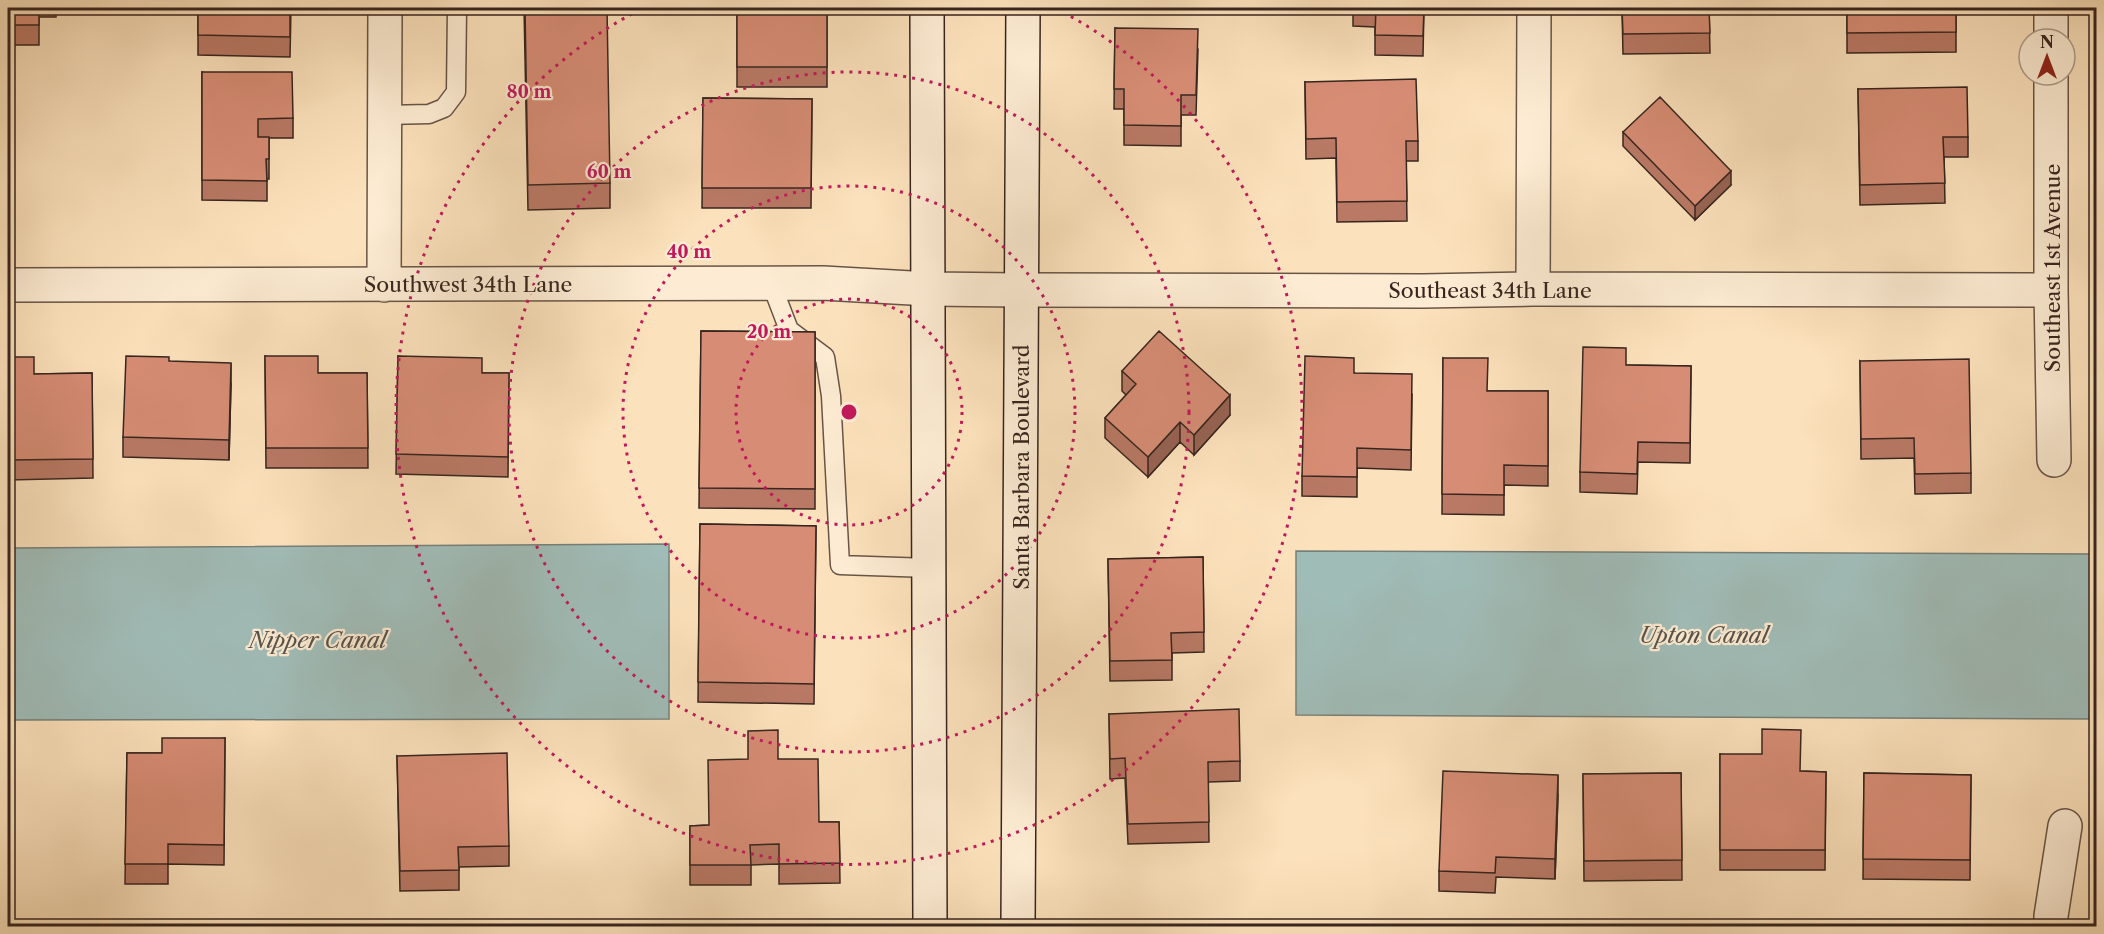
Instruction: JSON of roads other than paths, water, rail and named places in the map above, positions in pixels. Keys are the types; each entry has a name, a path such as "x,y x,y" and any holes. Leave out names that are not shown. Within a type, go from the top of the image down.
{"street":[{"path":"384,285 385,8"},
{"path":"927,8 930,927"},
{"name":"Santa Barbara Boulevard","path":"1018,927 1023,8"},
{"path":"1533,288 1534,8"},
{"path":"2051,8 2051,27"},
{"name":"Southeast 1st Avenue","path":"2051,87 2050,290 2054,460"},
{"name":"Southwest 34th Lane","path":"8,285 823,284 929,289"},
{"name":"Southeast 34th Lane","path":"929,289 2050,290"},
{"path":"2050,927 2065,826"}],"lane":[{"path":"385,116 429,114 444,108 456,92 457,8"},
{"path":"771,284 789,330 825,357 831,396 840,565 929,568"}],"water":[{"name":"Nipper Canal","path":"669,544 669,719 8,720 8,548"},
{"name":"Upton Canal","path":"1296,551 2096,554 2096,719 1296,715"}]}
